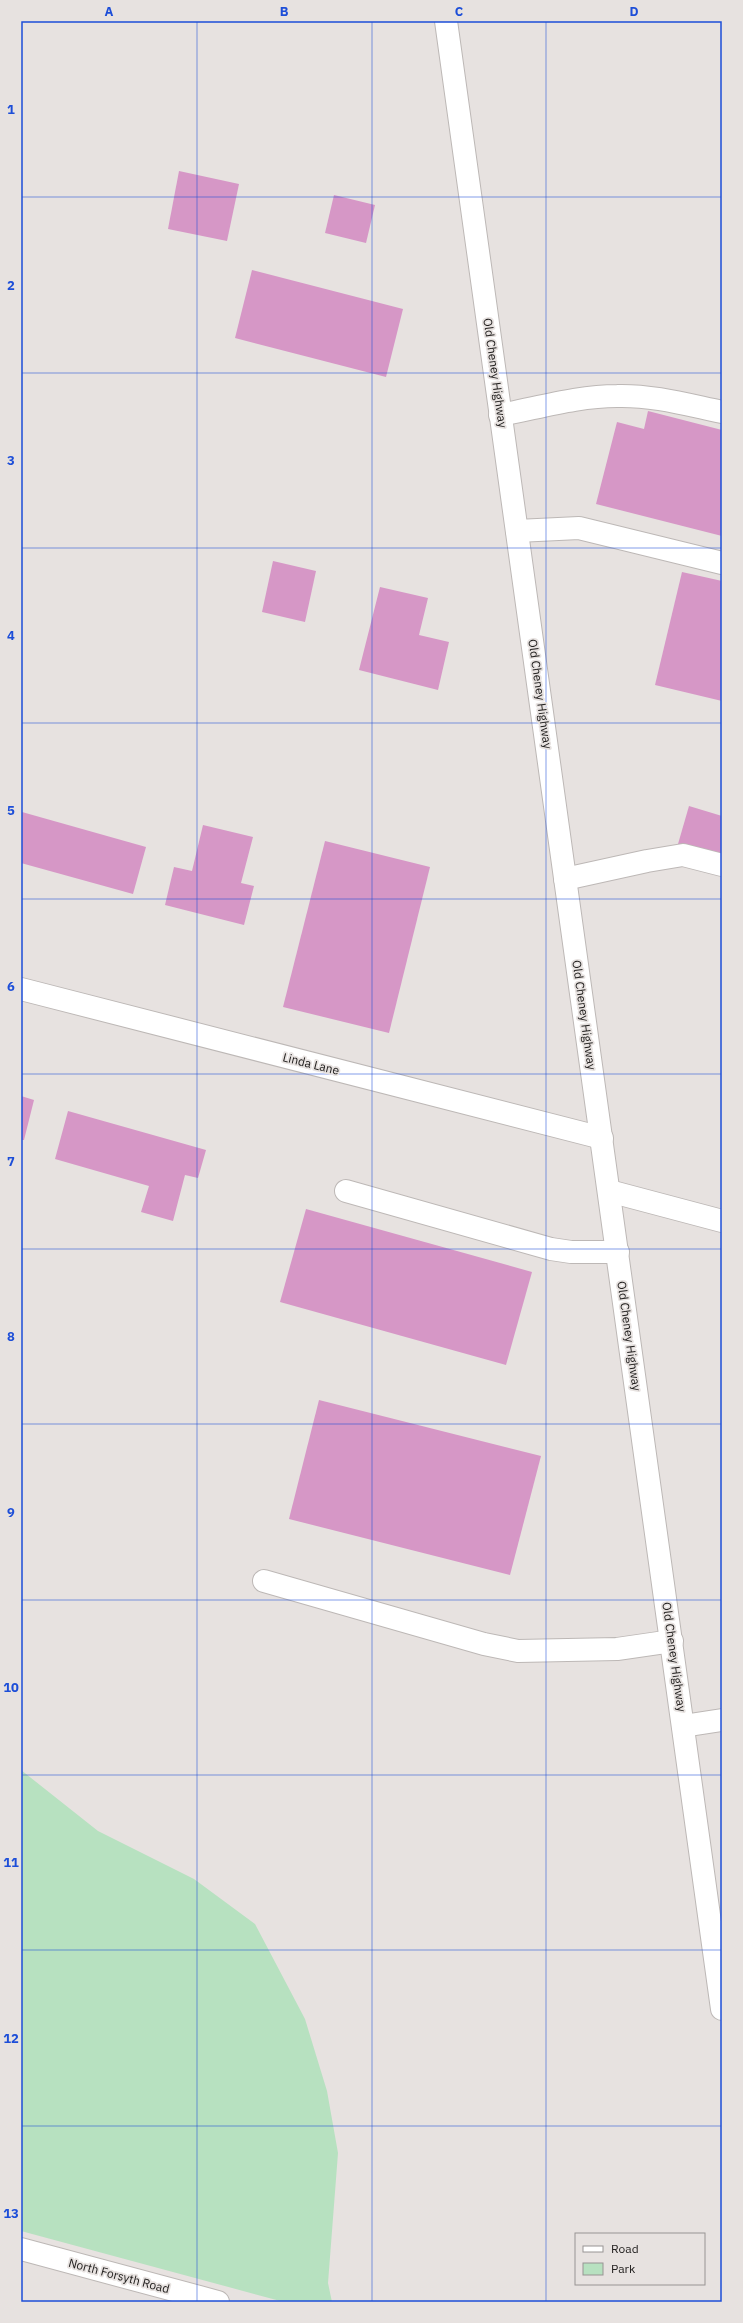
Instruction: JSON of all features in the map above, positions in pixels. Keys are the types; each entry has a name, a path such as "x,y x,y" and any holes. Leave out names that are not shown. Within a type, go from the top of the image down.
{"street":[{"name":"Old Cheney Highway","path":"446,21 683,1726 720,1957 722,2009"},
{"path":"500,415 584,400 617,396 656,398 722,412"},
{"path":"517,531 579,528 722,563"},
{"path":"565,879 647,861 683,855 722,865"},
{"name":"Linda Lane","path":"21,989 602,1138"},
{"path":"346,1191 551,1249 571,1252 618,1252"},
{"path":"609,1191 722,1221"},
{"path":"264,1581 484,1644 518,1651 617,1649 672,1641"},
{"path":"683,1726 722,1720"},
{"name":"North Forsyth Road","path":"21,2249 218,2302"}],"green space":[{"path":"21,1770 98,1831 194,1879 255,1924 305,2019 327,2091 338,2153 328,2283 332,2302 284,2302 21,2231"}],"building":[{"path":"179,171 239,184 227,241 168,229"},
{"path":"334,195 375,205 366,243 325,233"},
{"path":"252,270 403,309 386,377 235,338"},
{"path":"648,411 722,430 722,536 596,504 617,422 644,429"},
{"path":"273,561 316,571 305,622 262,612"},
{"path":"682,572 722,581 722,701 655,685"},
{"path":"380,587 428,598 419,635 449,642 438,690 359,670"},
{"path":"689,806 722,816 722,857 678,844"},
{"path":"22,812 146,847 133,894 21,863"},
{"path":"203,825 253,837 241,883 254,886 244,925 165,905 174,867 192,871"},
{"path":"325,841 430,867 389,1033 283,1007"},
{"path":"21,1096 34,1100 24,1140 21,1140"},
{"path":"68,1111 206,1150 198,1178 185,1175 173,1221 141,1212 149,1186 55,1159"},
{"path":"306,1209 532,1272 506,1365 280,1302"},
{"path":"319,1400 541,1456 510,1575 289,1519"}]}
